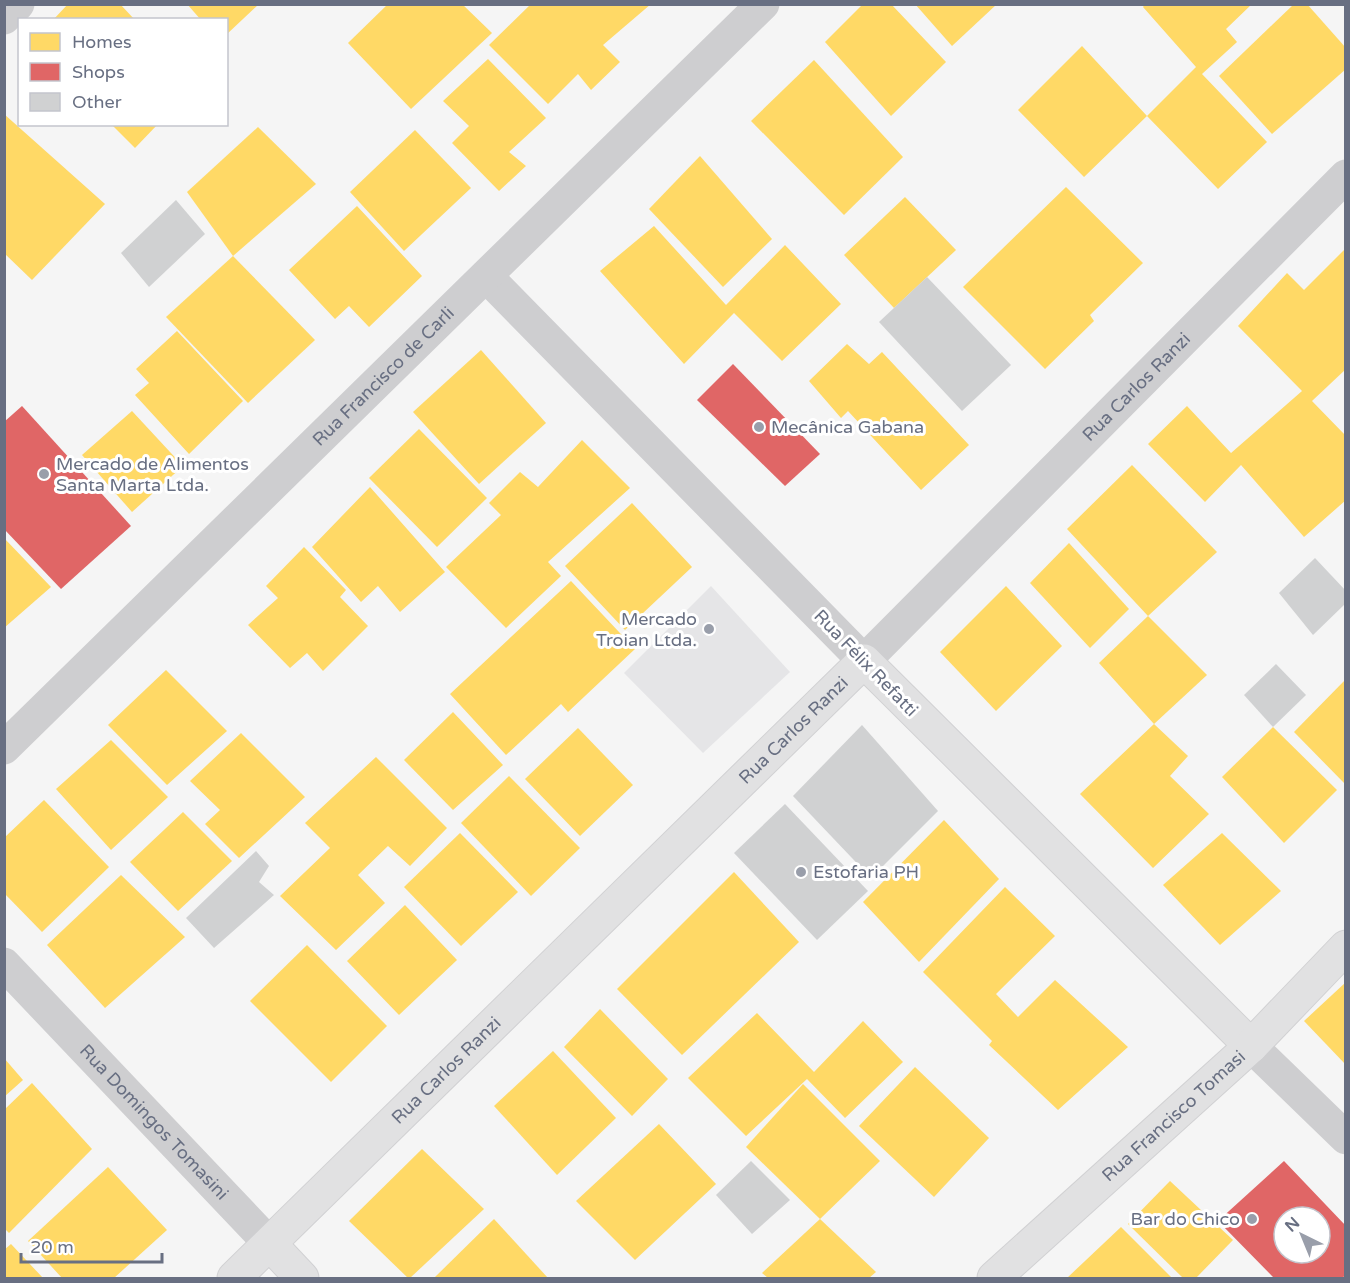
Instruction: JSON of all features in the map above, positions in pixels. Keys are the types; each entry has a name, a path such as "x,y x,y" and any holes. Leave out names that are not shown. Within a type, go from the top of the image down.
{"main road":[{"name":"Rua Félix Refatti","path":"864,661 1251,1046"},
{"name":"Rua Carlos Ranzi","path":"234,1278 864,661"},
{"name":"Rua Francisco Tomasi","path":"994,1278 1251,1046 1346,947"},
{"name":"Rua Domingos Tomasini","path":"270,1244 302,1278"}],"street":[{"path":"4,18 18,4"},
{"name":"Rua Francisco de Carli","path":"4,748 763,4"},
{"name":"Rua Carlos Ranzi","path":"864,661 1346,176"},
{"name":"Rua Félix Refatti","path":"486,276 864,661"},
{"name":"Rua Domingos Tomasini","path":"4,964 270,1244"},
{"path":"1251,1046 1346,1138"}],"shaded area":[{"name":"Mercado Troian Ltda.","path":"711,586 790,672 703,753 624,673"}],"building: Homes":[{"path":"68,4 120,4 133,18 55,18"},
{"path":"187,4 259,4 228,33 228,18 199,18"},
{"path":"388,4 462,4 492,33 411,109 348,43"},
{"path":"531,4 651,4 603,45 620,62 591,90 578,74 548,104 489,45"},
{"path":"863,4 891,4 946,62 891,116 825,42"},
{"path":"915,4 997,4 952,46"},
{"path":"1145,4 1252,4 1226,29 1237,42 1202,74 1267,142 1218,189 1147,116 1196,67 1143,7"},
{"path":"1294,4 1307,4 1346,48 1346,69 1272,134 1219,76"},
{"path":"1082,46 1147,116 1084,177 1018,110"},
{"path":"488,59 546,118 509,152 526,166 499,191 452,143 469,126 443,101"},
{"path":"814,60 903,157 844,215 751,121"},
{"path":"4,114 105,204 32,280 4,253"},
{"path":"113,126 156,126 135,148"},
{"path":"258,127 316,184 233,256 187,192"},
{"path":"415,130 471,188 404,251 350,192"},
{"path":"700,156 772,239 723,287 649,209"},
{"path":"1066,187 1143,263 1090,315 1094,321 1045,369 963,287"},
{"path":"905,197 956,250 894,308 844,255"},
{"path":"357,206 422,276 369,327 349,306 335,319 289,270"},
{"path":"654,226 726,305 785,245 841,304 782,361 734,313 684,364 600,271"},
{"path":"1346,248 1346,369 1312,401 1346,436 1346,500 1304,537 1241,465 1205,502 1148,444 1187,406 1231,453 1302,391 1238,326 1287,273 1304,290"},
{"path":"233,256 315,340 248,403 166,317"},
{"path":"177,331 243,401 189,454 135,395 149,383 136,369"},
{"path":"847,344 869,364 882,352 969,445 921,490 848,411 841,418 809,381"},
{"path":"481,350 546,423 479,484 413,412"},
{"path":"132,411 183,466 132,512 82,455"},
{"path":"419,429 487,498 437,547 369,478"},
{"path":"582,440 630,488 548,562 561,576 506,628 446,567 501,515 489,503 520,472 538,487"},
{"path":"1132,465 1217,552 1148,616 1067,529"},
{"path":"370,487 445,572 400,612 378,586 361,602 312,547"},
{"path":"632,503 692,567 625,630 565,566"},
{"path":"4,538 51,587 4,628"},
{"path":"1069,543 1129,609 1090,648 1030,583"},
{"path":"304,547 346,590 340,597 368,626 323,671 307,653 290,668 248,625 278,598 266,586"},
{"path":"571,581 635,649 568,712 561,704 506,755 450,694"},
{"path":"1006,586 1062,646 996,711 940,652"},
{"path":"1148,616 1207,675 1154,724 1099,663"},
{"path":"166,670 227,731 167,785 108,725"},
{"path":"1346,679 1346,785 1294,732"},
{"path":"453,712 503,765 453,810 404,760"},
{"path":"1154,724 1188,756 1170,776 1209,814 1153,868 1080,794"},
{"path":"1273,727 1337,790 1284,843 1222,777"},
{"path":"578,728 633,785 580,836 525,779"},
{"path":"241,733 305,797 239,858 205,824 220,810 190,781"},
{"path":"111,740 168,797 111,850 56,789"},
{"path":"376,757 447,828 410,866 388,846 358,875 385,903 336,950 280,896 330,848 305,823"},
{"path":"509,776 580,848 531,896 461,823"},
{"path":"44,800 109,867 42,932 4,893 4,838"},
{"path":"183,812 232,861 178,911 130,862"},
{"path":"944,820 999,879 919,962 863,902"},
{"path":"460,833 518,892 461,946 404,887"},
{"path":"1222,833 1281,891 1220,945 1163,885"},
{"path":"734,872 799,942 682,1055 617,989"},
{"path":"121,875 185,937 105,1008 47,945"},
{"path":"1005,887 1055,936 996,994 1018,1017 1055,980 1128,1047 1058,1110 989,1045 992,1041 923,972"},
{"path":"405,905 457,960 399,1015 347,961"},
{"path":"307,945 387,1026 331,1082 250,1001"},
{"path":"1346,982 1346,1065 1304,1021"},
{"path":"600,1009 668,1079 632,1116 564,1047"},
{"path":"757,1013 814,1072 863,1021 903,1062 845,1118 807,1079 746,1136 688,1078"},
{"path":"553,1051 616,1118 557,1175 494,1106"},
{"path":"4,1058 23,1080 4,1097"},
{"path":"915,1067 989,1138 934,1197 859,1126"},
{"path":"32,1083 92,1149 9,1233 4,1228 4,1110"},
{"path":"803,1084 880,1161 820,1219 746,1147"},
{"path":"659,1124 716,1184 635,1260 576,1201"},
{"path":"422,1149 484,1209 408,1278 349,1221"},
{"path":"108,1167 167,1230 114,1278 62,1278 28,1241"},
{"path":"1170,1181 1233,1240 1196,1278 1183,1278 1128,1224"},
{"path":"494,1219 548,1278 434,1278"},
{"path":"820,1219 876,1272 869,1278 768,1278 762,1273"},
{"path":"1121,1227 1172,1278 1067,1278"},
{"path":"11,1244 43,1278 4,1278 4,1250"}],"building: Shops":[{"name":"Mecânica Gabana","path":"733,364 820,454 785,486 697,400"},
{"name":"Mercado de Alimentos Santa Marta Ltda.","path":"22,406 131,526 61,589 4,529 4,422"},
{"name":"Bar do Chico","path":"1284,1161 1326,1205 1272,1205 1272,1265 1332,1265 1332,1211 1346,1226 1346,1275 1342,1278 1274,1278 1218,1221"}],"building: Other":[{"path":"176,200 205,234 149,287 121,253"},
{"path":"927,277 1011,365 962,411 879,322"},
{"path":"1315,558 1346,591 1346,603 1313,635 1279,593"},
{"path":"1276,664 1306,695 1273,727 1244,695"},
{"path":"862,725 938,811 871,878 793,796"},
{"name":"Estofaria PH","path":"785,804 868,891 817,940 734,853"},
{"path":"256,851 269,866 259,882 274,895 214,948 186,918"},
{"path":"751,1161 790,1200 752,1234 716,1195"}],"place":[{"name":"Mecânica Gabana","path":"759,427"},
{"name":"Mercado de Alimentos Santa Marta Ltda.","path":"44,474"},
{"name":"Mercado Troian Ltda.","path":"709,629"},
{"name":"Estofaria PH","path":"801,872"},
{"name":"Bar do Chico","path":"1252,1219"}]}
